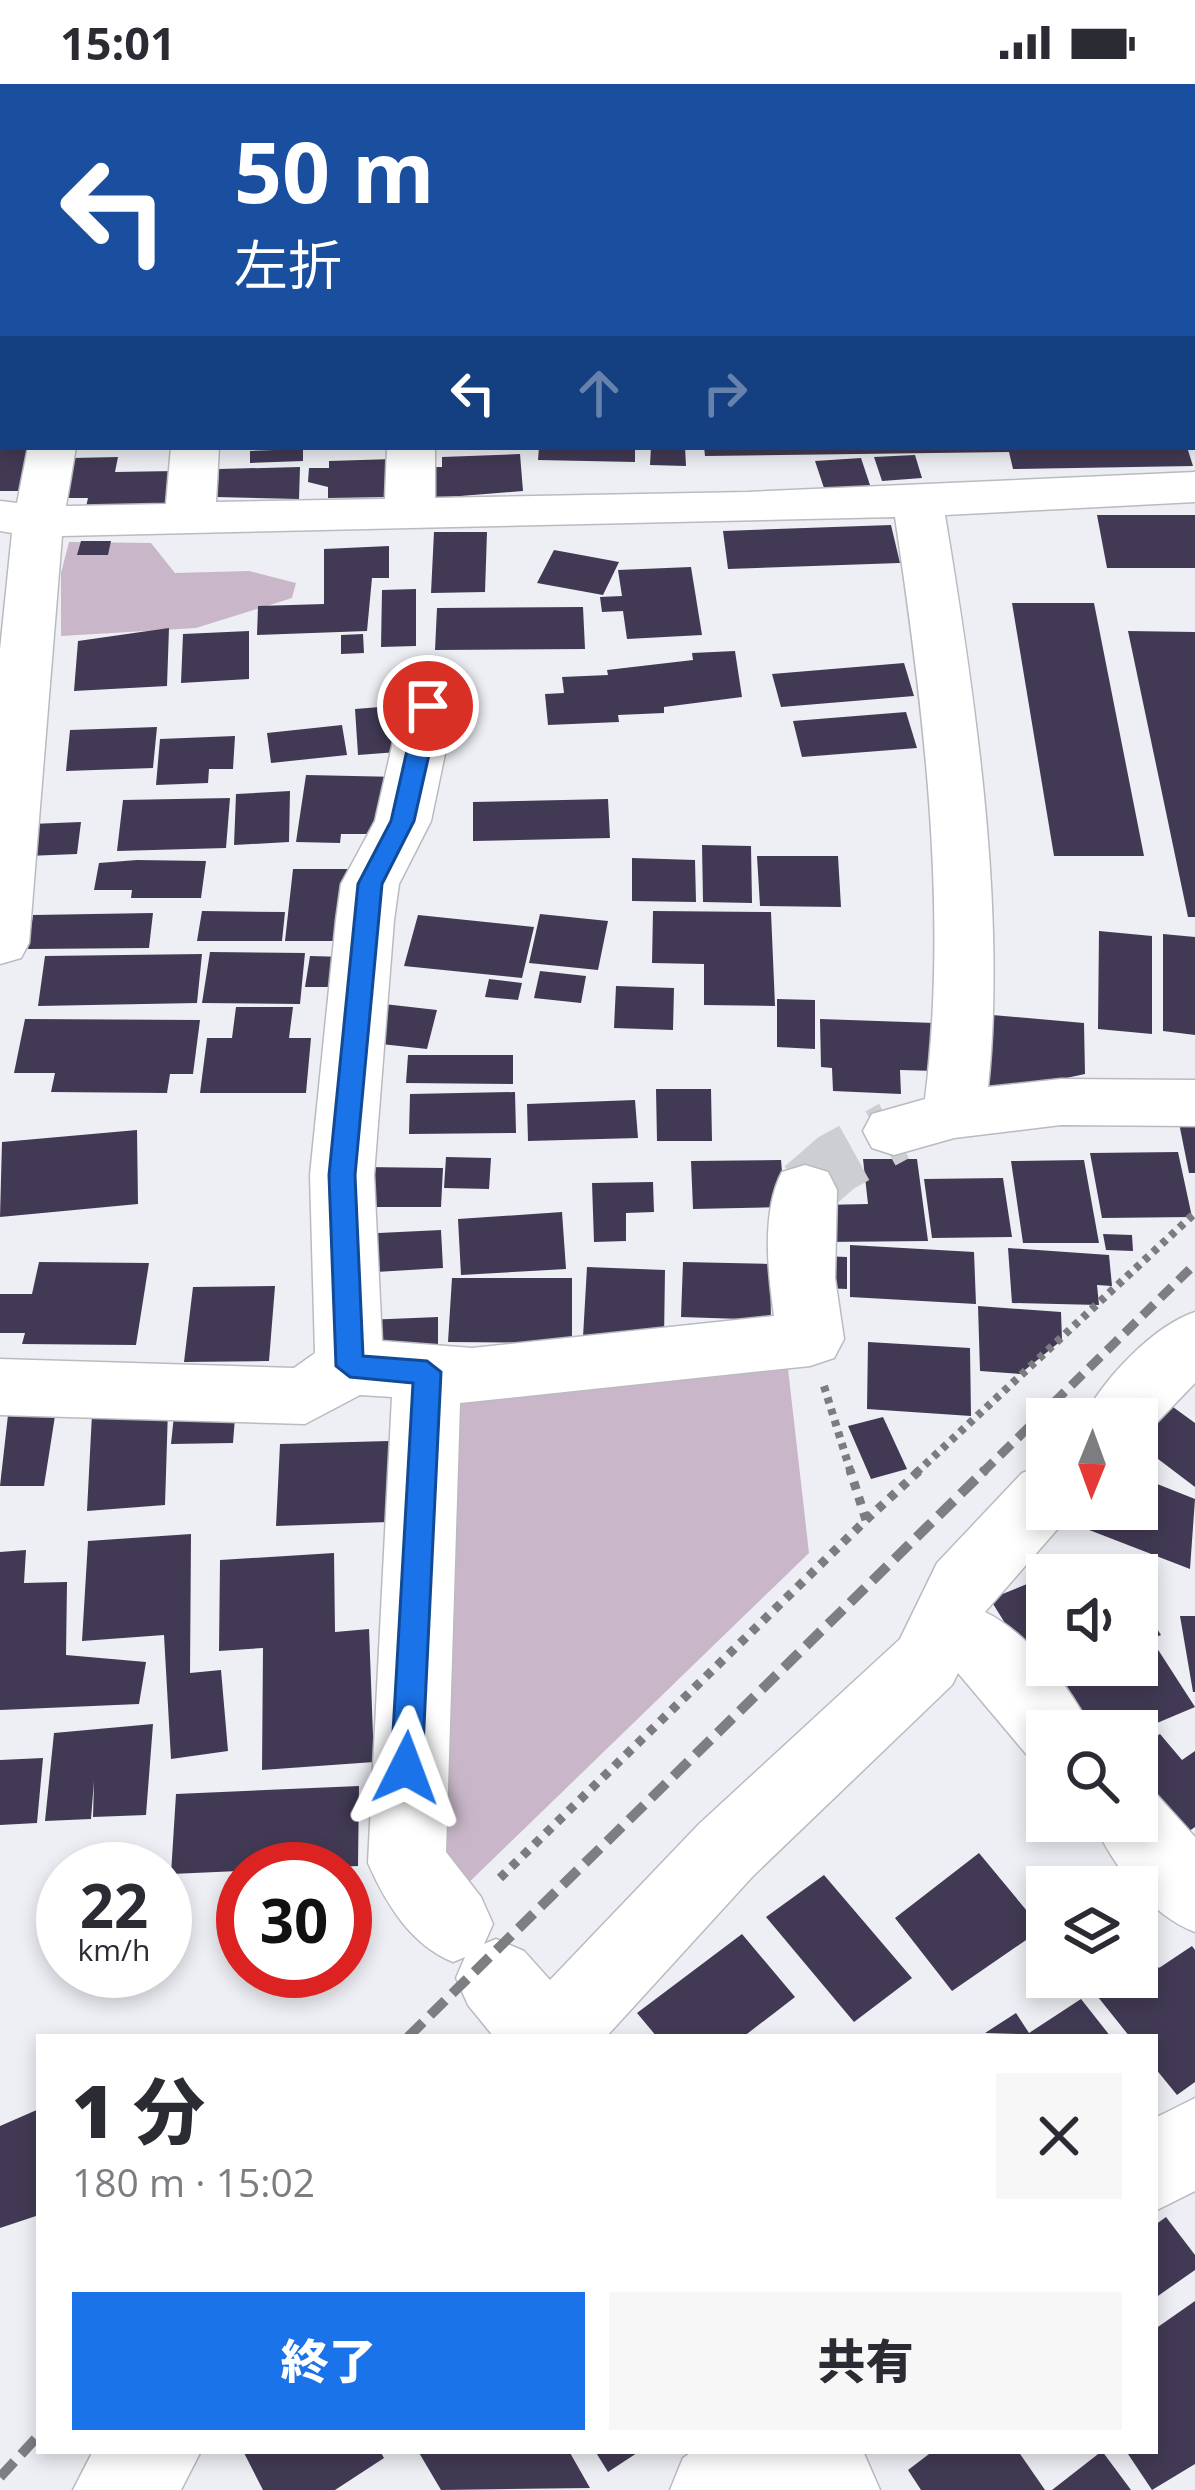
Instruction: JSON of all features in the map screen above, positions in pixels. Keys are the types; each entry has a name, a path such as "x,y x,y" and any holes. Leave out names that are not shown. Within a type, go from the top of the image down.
{"street":[{"path":"0,944 19,519 51,450"},
{"path":"190,514 195,450"},
{"path":"410,514 411,450"},
{"path":"19,519 918,503 1195,487"},
{"path":"918,503 936,613 961,900 960,1070 954,1114"},
{"path":"350,1366 342,1175 365,920 370,884 403,821 428,706"},
{"path":"894,1131 954,1114 1061,1102 1195,1103"},
{"path":"0,1387 305,1396 350,1366 472,1376 809,1339 802,1278 806,1190"},
{"path":"1137,1398 1195,1339"},
{"path":"427,1372 406,1768 407,1863 546,2034"},
{"path":"552,2034 726,1850 926,1661 962,1586 1026,1517"},
{"path":"944,1628 980,1646 1036,1710"},
{"path":"1150,1842 1195,1894"},
{"path":"1158,2167 1195,2140"},
{"path":"118,2490 153,2454"},
{"path":"715,2490 765,2454"},
{"path":"812,2454 835,2490"}],"path":[{"path":"475,1951 866,1520 1195,1213"},
{"path":"809,1339 866,1520"}],"shaded area":[{"path":"69,542 151,543 175,573 249,571 296,583 292,598 196,628 61,636 61,573"},
{"path":"787,1360 809,1553 459,1892 422,1854 443,1389"}],"building":[{"path":"0,450 34,450 26,491 0,491"},
{"path":"303,450 303,461 250,463 250,451"},
{"path":"539,450 635,450 635,462 538,460"},
{"path":"651,450 685,450 686,466 650,465"},
{"path":"704,450 1188,450 1193,466 1013,469 1009,452 705,456"},
{"path":"520,454 523,491 436,498 434,467 442,467 442,457"},
{"path":"915,455 922,478 882,481 874,457"},
{"path":"118,457 115,472 176,471 171,506 86,507 88,498 64,498 72,458"},
{"path":"861,458 871,488 825,491 815,461"},
{"path":"393,459 392,497 328,498 328,487 308,482 309,468 329,468 329,461"},
{"path":"300,467 299,499 217,497 219,469"},
{"path":"1097,515 1195,515 1195,568 1107,568"},
{"path":"891,525 900,563 728,569 723,531"},
{"path":"434,532 487,532 485,592 431,593"},
{"path":"81,541 111,541 108,555 77,555"},
{"path":"389,546 389,578 372,578 367,631 257,635 258,606 324,604 324,549"},
{"path":"554,550 619,562 603,595 537,583"},
{"path":"691,567 702,635 627,639 623,611 602,612 600,597 622,596 618,570"},
{"path":"416,589 416,646 381,647 382,590"},
{"path":"1012,603 1094,603 1144,856 1054,856"},
{"path":"583,607 585,649 435,650 437,608"},
{"path":"169,628 167,686 74,691 78,641"},
{"path":"249,631 249,679 181,683 183,634"},
{"path":"1128,631 1195,632 1195,917 1188,917"},
{"path":"363,634 364,653 341,654 341,635"},
{"path":"735,651 742,697 664,707 664,713 618,715 619,722 548,725 545,694 564,693 562,677 608,675 607,670 693,660 692,653"},
{"path":"904,663 914,696 781,707 772,674"},
{"path":"406,705 411,751 358,755 355,709"},
{"path":"906,712 917,748 802,757 793,721"},
{"path":"342,725 347,755 271,763 267,733"},
{"path":"157,727 153,768 66,771 70,730"},
{"path":"235,736 233,769 209,769 208,783 156,785 160,739"},
{"path":"306,775 400,777 384,834 341,834 340,843 296,842"},
{"path":"290,791 289,842 234,845 236,794"},
{"path":"230,798 226,848 117,851 123,800"},
{"path":"608,799 610,838 473,841 473,802"},
{"path":"81,822 77,854 27,856 31,824"},
{"path":"702,845 751,846 752,903 703,902"},
{"path":"757,856 838,856 841,907 760,906"},
{"path":"632,858 695,860 696,902 632,901"},
{"path":"206,861 201,898 131,898 132,890 94,890 99,863"},
{"path":"293,869 358,869 352,941 285,941"},
{"path":"202,911 285,912 282,941 197,941"},
{"path":"653,911 771,912 775,1006 704,1005 704,964 652,963"},
{"path":"153,913 149,948 28,949 33,915"},
{"path":"540,914 608,921 598,970 529,963"},
{"path":"418,915 534,927 522,978 404,966"},
{"path":"1099,931 1152,936 1152,1034 1098,1029"},
{"path":"1163,934 1195,937 1195,1035 1163,1031"},
{"path":"210,952 305,953 300,1004 202,1003"},
{"path":"202,954 197,1003 38,1006 45,956"},
{"path":"310,956 345,957 341,987 305,987"},
{"path":"540,971 586,976 581,1003 534,998"},
{"path":"489,979 522,983 518,1000 485,997"},
{"path":"616,986 674,988 673,1030 614,1028"},
{"path":"777,999 815,1000 815,1049 777,1047"},
{"path":"384,1004 437,1010 427,1049 372,1043"},
{"path":"236,1007 293,1007 289,1038 311,1038 306,1093 200,1093 207,1038 232,1038"},
{"path":"981,1014 1084,1023 1085,1074 1010,1090 978,1086"},
{"path":"25,1019 200,1020 193,1074 170,1074 167,1093 51,1092 55,1073 14,1073"},
{"path":"820,1019 935,1023 937,1071 900,1070 901,1094 833,1091 832,1068 821,1067"},
{"path":"408,1055 513,1055 513,1084 406,1083"},
{"path":"656,1089 711,1089 712,1141 657,1141"},
{"path":"515,1092 516,1133 409,1134 410,1094"},
{"path":"635,1100 638,1138 528,1141 527,1104"},
{"path":"1177,1113 1195,1113 1195,1173 1189,1173"},
{"path":"137,1130 138,1204 0,1217 2,1142"},
{"path":"1178,1152 1192,1217 1102,1218 1090,1153"},
{"path":"446,1157 491,1158 489,1189 444,1188"},
{"path":"863,1159 917,1159 928,1241 825,1242 822,1205 868,1204"},
{"path":"781,1160 785,1207 693,1209 691,1161"},
{"path":"1084,1160 1099,1243 1023,1243 1011,1161"},
{"path":"364,1167 443,1168 441,1207 361,1207"},
{"path":"1003,1178 1012,1237 932,1238 924,1179"},
{"path":"653,1182 654,1212 626,1213 626,1241 594,1242 592,1183"},
{"path":"562,1212 566,1269 461,1275 458,1219"},
{"path":"441,1230 443,1268 359,1273 358,1234"},
{"path":"1103,1234 1132,1235 1133,1251 1106,1250"},
{"path":"850,1245 974,1252 976,1304 850,1297"},
{"path":"1008,1248 1109,1255 1112,1286 1097,1285 1099,1305 1012,1303"},
{"path":"822,1256 847,1257 847,1289 822,1288"},
{"path":"39,1262 149,1263 136,1345 22,1344 25,1333 0,1333 0,1294 32,1294"},
{"path":"683,1262 770,1264 771,1320 681,1317"},
{"path":"587,1267 665,1270 664,1339 583,1337"},
{"path":"452,1278 572,1278 572,1343 448,1342"},
{"path":"275,1286 269,1361 184,1362 193,1287"},
{"path":"978,1306 1061,1312 1062,1340 1020,1374 980,1371"},
{"path":"438,1317 438,1352 364,1355 365,1320"},
{"path":"868,1342 970,1348 971,1416 867,1409"},
{"path":"236,1405 233,1443 171,1444 175,1406"},
{"path":"1173,1407 1195,1423 1195,1487 1158,1459 1158,1422"},
{"path":"168,1409 165,1505 87,1511 92,1414"},
{"path":"8,1415 55,1416 44,1486 0,1486"},
{"path":"883,1417 907,1469 871,1479 848,1426"},
{"path":"389,1441 388,1522 276,1526 280,1444"},
{"path":"1158,1484 1195,1499 1190,1569 1089,1530 1158,1530"},
{"path":"191,1534 190,1673 221,1670 228,1751 171,1759 164,1635 82,1641 88,1541"},
{"path":"26,1550 24,1583 67,1582 66,1655 146,1662 139,1704 0,1710 0,1552"},
{"path":"334,1553 335,1632 369,1629 374,1762 262,1770 263,1648 219,1651 220,1560"},
{"path":"1026,1584 1026,1657 990,1599"},
{"path":"1180,1616 1195,1616 1195,1692 1193,1692"},
{"path":"1158,1650 1195,1707 1158,1723 1158,1710 1082,1710 1067,1686 1158,1686"},
{"path":"153,1724 146,1815 93,1817 94,1781 91,1819 45,1821 54,1733"},
{"path":"1158,1735 1182,1760 1195,1751 1195,1827 1182,1836 1158,1807"},
{"path":"43,1758 37,1823 0,1825 0,1760"},
{"path":"359,1786 358,1842 216,1842 216,1872 192,1873 192,1842 173,1842 176,1794"},
{"path":"979,1853 1026,1910 1026,1940 952,1991 895,1918"},
{"path":"824,1875 912,1978 854,2022 766,1917"},
{"path":"742,1934 795,1997 747,2034 654,2034 637,2013"},
{"path":"1192,1946 1195,2082 1177,2095 1158,2072 1158,2034 1128,2034 1099,1998 1158,1998 1158,1967"},
{"path":"1081,1999 1109,2034 985,2033 1016,2013 1029,2033"},
{"path":"36,2110 36,2216 0,2228 0,2126"},
{"path":"1166,2217 1195,2255 1195,2270 1158,2296 1158,2223"},
{"path":"1195,2301 1195,2464 1152,2490 1128,2454 1158,2454 1158,2327"},
{"path":"245,2454 382,2454 384,2458 335,2490 263,2490"},
{"path":"420,2454 571,2454 590,2488 441,2490"},
{"path":"597,2454 635,2454 608,2472"},
{"path":"929,2454 1020,2454 1045,2490 921,2490 908,2470"},
{"path":"1104,2454 1131,2490 1052,2490"}],"tunnel":[{"path":"805,1190 836,1163 894,1131"}],"railway":[{"path":"982,1473 1195,1264"},
{"path":"411,2034 985,1470"},
{"path":"0,2477 36,2438"}],"route":[{"path":"406,1768 427,1372 350,1366 342,1175 370,884 383,850 403,821 428,706"}]}
